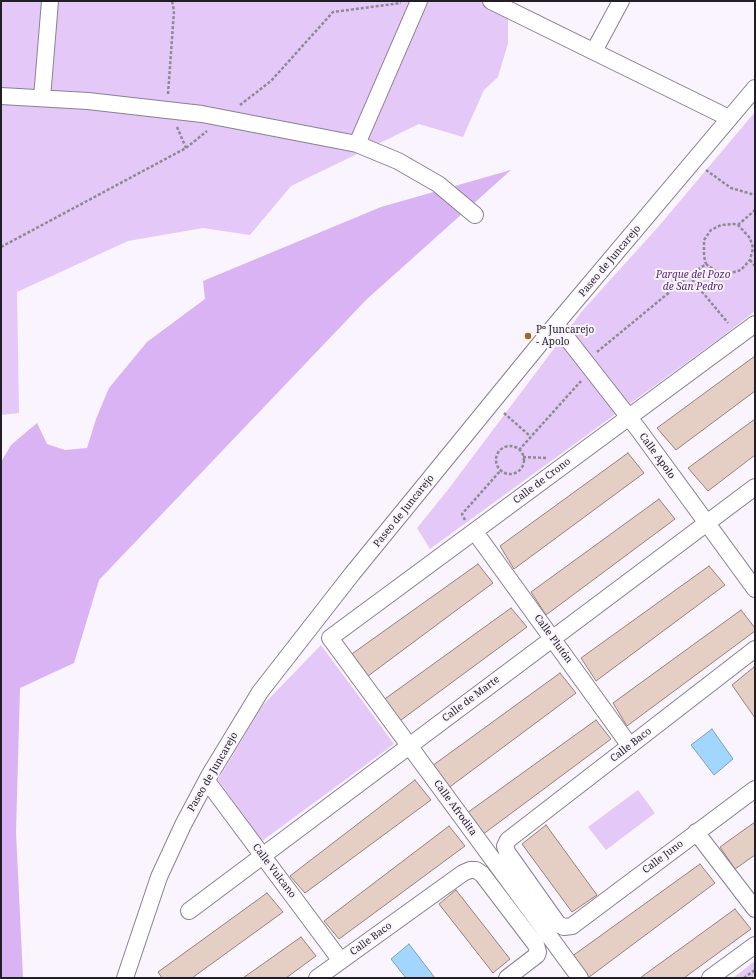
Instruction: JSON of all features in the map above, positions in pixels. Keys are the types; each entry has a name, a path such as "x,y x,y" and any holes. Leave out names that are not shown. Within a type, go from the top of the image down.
{"street":[{"path":"42,98 50,1"},
{"path":"357,144 420,1"},
{"path":"492,1 729,118"},
{"path":"594,52 621,1"},
{"name":"Paseo de Juncarejo","path":"125,978 159,877 183,825 207,781 260,692 352,574 556,324 755,88"},
{"path":"1,96 88,101 202,114 357,144 398,162 438,184 474,215"},
{"name":"Calle Apolo","path":"556,324 628,417 755,589"},
{"name":"Calle de Crono","path":"330,638 755,324"},
{"name":"Calle de Marte","path":"189,911 755,487"},
{"name":"Calle Plutón","path":"475,532 630,746"},
{"name":"Calle Afrodita","path":"330,638 580,978"},
{"name":"Calle Baco","path":"572,926 564,927 558,924 507,852 505,846 508,840 755,650"},
{"name":"Calle Vulcano","path":"207,781 341,960"},
{"name":"Calle Juno","path":"572,926 755,788"},
{"path":"696,832 755,910"},
{"name":"Calle Baco","path":"317,978 463,873 470,870 476,870 482,874 536,945 538,952 534,958 507,978"},
{"path":"710,978 755,945"}],"path":[{"path":"168,96 174,11 172,1"},
{"path":"177,126 186,148"},
{"path":"693,160 731,188 755,195"},
{"path":"738,226 755,210"},
{"path":"734,224 738,226 750,238 753,248 750,260 741,270 727,274 717,272 706,264 704,256 704,240 711,230 721,225 734,224"},
{"path":"750,260 755,266"},
{"path":"519,450 530,436 581,382 585,362 689,276 706,264"},
{"path":"689,276 739,336"},
{"path":"492,403 530,436"},
{"path":"510,446 519,450 523,457 523,465 520,469 517,472 509,474 501,470 496,462 498,453 510,446"},
{"path":"475,532 462,514 501,470"},
{"path":"744,978 755,970"}],"green space":[{"path":"1,1 508,1 508,43 498,77 484,90 463,137 419,124 291,186 250,235 203,228 128,241 17,292 19,413 1,415"},
{"name":"Parque del Pozo de San Pedro","path":"755,112 755,311 723,336 430,549 417,528 447,491 583,310 659,226"},
{"path":"321,645 394,744 262,841 218,780 262,706"},
{"path":"638,790 655,813 606,850 588,827"},
{"path":"755,961 755,978 733,978"}],"shaded area":[{"path":"511,170 367,299 99,580 74,663 20,688 16,832 23,978 1,978 1,462 11,445 37,423 47,444 65,450 87,448 96,419 109,388 147,342 205,299 203,281 381,207"}],"water":[{"path":"712,729 733,759 714,775 691,745"},
{"path":"409,944 435,978 406,978 391,959"}],"building":[{"path":"755,356 755,391 676,450 657,428"},
{"path":"755,419 755,455 708,491 688,468"},
{"path":"628,453 644,473 514,569 500,546"},
{"path":"659,499 675,519 546,615 531,592"},
{"path":"478,564 493,583 364,679 349,656"},
{"path":"709,566 725,585 596,681 581,658"},
{"path":"511,608 527,627 397,723 382,701"},
{"path":"741,610 755,628 755,631 627,726 613,703"},
{"path":"754,667 755,668 755,718 732,685"},
{"path":"560,673 576,693 447,789 432,766"},
{"path":"596,720 611,739 482,835 467,813"},
{"path":"415,780 431,800 305,893 290,876"},
{"path":"755,822 755,855 735,869 720,847"},
{"path":"546,825 597,895 572,912 522,844"},
{"path":"449,826 465,846 339,939 324,921"},
{"path":"700,864 715,883 588,978 571,957"},
{"path":"456,890 510,959 493,973 439,904"},
{"path":"267,893 283,912 192,978 162,978 158,972"},
{"path":"735,909 751,929 684,978 640,978"},
{"path":"301,937 316,956 286,978 243,978"}],"place":[{"name":"Pº Juncarejo - Apolo","path":"528,336"}]}
